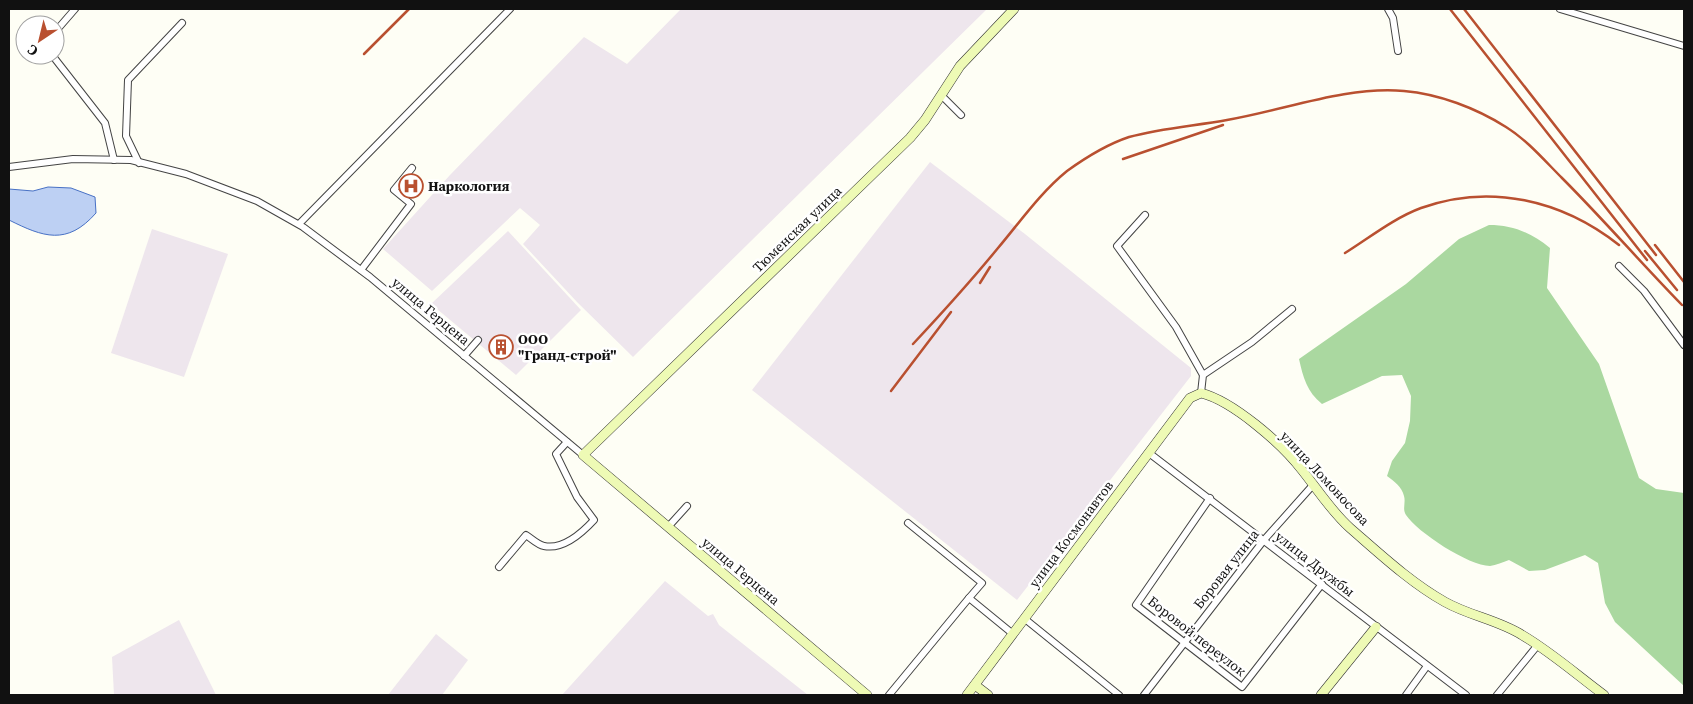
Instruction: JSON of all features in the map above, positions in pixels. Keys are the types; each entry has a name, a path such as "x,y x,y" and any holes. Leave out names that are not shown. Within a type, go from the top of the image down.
{"street":[{"path":"65,20 75,9"},
{"path":"299,224 510,9"},
{"name":"Тюменская улица","path":"583,455 888,159 925,120 960,66 1014,9"},
{"path":"1388,9 1393,18 1398,51"},
{"path":"1560,9 1684,46"},
{"path":"139,163 126,136 128,80 182,23"},
{"path":"60,65 106,123 114,160"},
{"path":"941,95 962,115"},
{"name":"улица Герцена","path":"9,167 73,159 139,163 186,174 234,191 280,212 361,270 866,695"},
{"path":"361,270 411,204 394,190 412,168"},
{"path":"1145,215 1117,246 1176,327 1203,375 1201,393"},
{"path":"1619,266 1644,291 1684,345"},
{"path":"1203,375 1252,342 1292,309"},
{"path":"464,356 478,340"},
{"name":"улица Космонавтов","path":"967,695 1190,398 1201,393"},
{"name":"улица Ломоносова","path":"1201,393 1225,402 1278,444 1297,464 1332,510 1426,590 1446,603 1509,628 1604,695"},
{"path":"499,567 526,536 543,546 555,546 580,535 594,520 577,497 556,454 567,442"},
{"name":"улица Дружбы","path":"1149,453 1466,695"},
{"name":"Боровая улица","path":"1144,695 1264,540 1313,485"},
{"name":"Боровой переулок","path":"1210,498 1136,605 1184,643 1242,687 1322,584"},
{"path":"668,527 687,506"},
{"path":"890,695 982,582 908,523"},
{"path":"969,598 1013,634"},
{"path":"1025,619 1119,695"},
{"path":"1321,695 1376,626"},
{"path":"1497,695 1537,646"},
{"path":"1406,695 1427,666"},
{"path":"975,685 988,695"}],"shaded area":[{"path":"681,9 987,9 633,357 577,302 523,244 540,225 520,208 432,291 383,249 450,175 584,37 627,64"},
{"path":"930,162 1025,234 1191,368 1191,376 1017,600 752,390"},
{"path":"152,229 228,254 184,377 111,353"},
{"path":"508,231 581,310 516,375 431,304"},
{"path":"665,581 708,616 713,614 719,625 808,695 562,695"},
{"path":"179,620 216,695 114,695 112,657"},
{"path":"436,634 468,660 442,695 388,695"}],"green space":[{"path":"1489,225 1506,226 1522,231 1550,248 1547,288 1599,364 1639,478 1656,489 1684,493 1684,686 1615,622 1605,603 1598,563 1585,555 1545,570 1529,571 1509,560 1490,566 1481,565 1444,547 1412,522 1405,513 1403,493 1395,482 1387,476 1392,461 1405,443 1410,421 1411,396 1402,375 1382,376 1322,404 1306,384 1299,359 1406,284 1459,239"}],"water":[{"path":"48,187 71,188 95,197 96,213 75,230 65,234 54,235 33,231 9,220 9,189 33,191"}],"railway":[{"path":"364,54 409,9"},
{"path":"1450,9 1647,260"},
{"path":"1464,9 1656,255"},
{"path":"913,344 967,285 1048,189 1067,171 1105,147 1129,137 1154,131 1249,116 1337,95 1382,90 1430,95 1457,103 1494,120 1514,132 1577,194 1682,305"},
{"path":"1123,159 1223,125"},
{"path":"1345,253 1411,212 1447,201 1473,197 1525,200 1549,207 1597,229 1619,245"},
{"path":"1655,245 1684,282"},
{"path":"1645,251 1677,290"},
{"path":"980,283 990,267"},
{"path":"891,391 951,312"}],"place":[{"name":"Наркология","path":"411,186"},
{"name":"ООО \"Гранд-строй\"","path":"501,347"}]}
